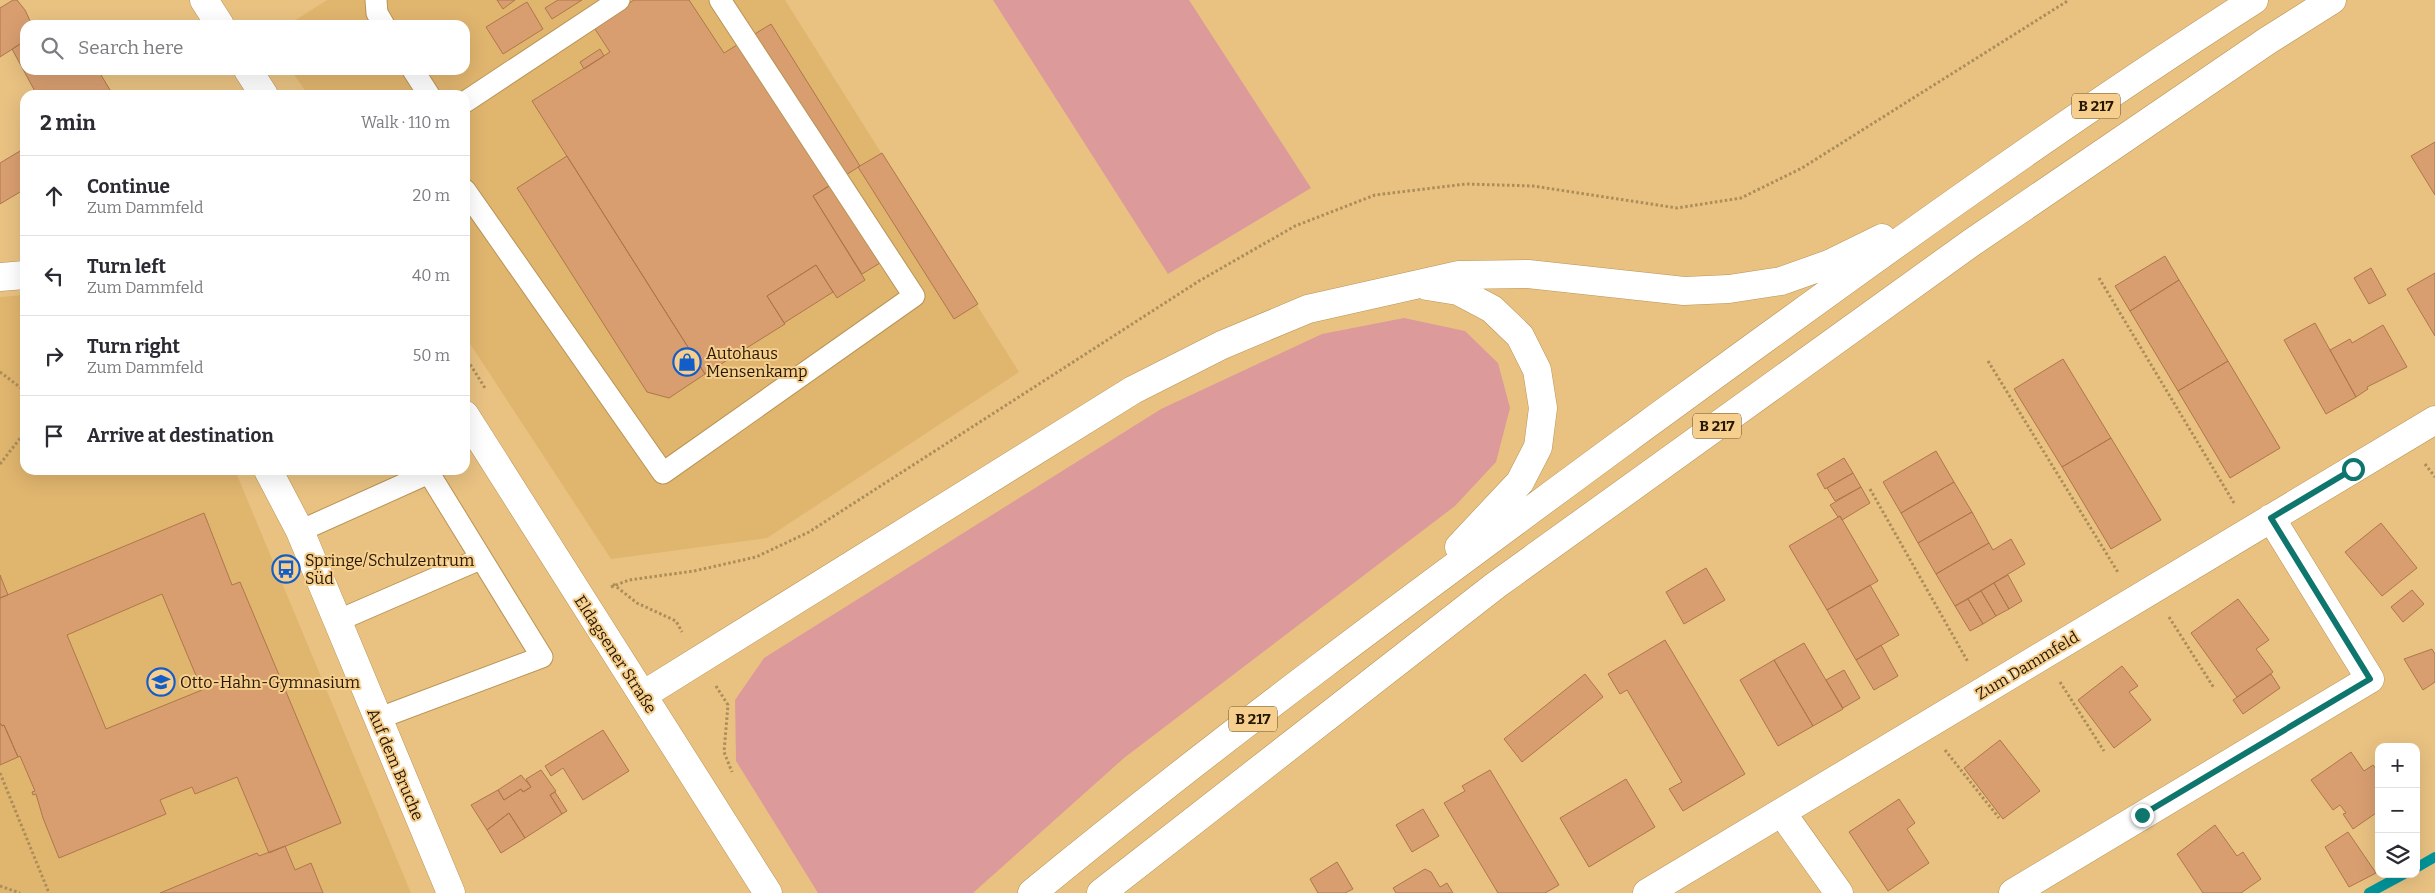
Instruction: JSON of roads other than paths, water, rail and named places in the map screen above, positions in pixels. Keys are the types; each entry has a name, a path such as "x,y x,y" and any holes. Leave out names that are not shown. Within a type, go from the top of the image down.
{"main road":[{"path":"204,0 217,20"},
{"name":"B 217","path":"1032,893 1094,842 1413,596 1946,206 2254,0"},
{"name":"B 217","path":"1101,893 1496,585 1971,244 2267,42 2332,0"},
{"path":"251,75 261,90"},
{"path":"643,695 1132,390 1222,345 1308,309 1381,291 1459,275 1518,274 1684,291 1729,289 1781,281 1829,264 1946,206"},
{"path":"0,277 20,276"},
{"path":"1381,291 1420,285 1458,291 1492,309 1520,336 1537,370 1543,408 1538,446 1520,482 1413,596"},
{"name":"Zum Dammfeld","path":"1647,893 2435,420"},
{"name":"Eldagsener Straße","path":"470,423 768,893"},
{"name":"Auf dem Bruche","path":"271,475 300,531 451,893"},
{"path":"2013,893 2370,679 2271,518"},
{"path":"1782,812 1839,893"}],"lane":[{"path":"376,0 377,13 381,20"},
{"path":"470,99 619,0"},
{"path":"470,197 663,473 914,296 720,0"},
{"path":"416,75 426,90"},
{"path":"300,531 419,475"},
{"path":"377,718 542,657 430,475"},
{"path":"337,621 480,558"}],"waterway":[{"path":"2420,866 2435,857"},
{"path":"2369,893 2397,878"}],"place":[{"name":"Autohaus Mensenkamp","path":"687,362"},
{"name":"Springe/Schulzentrum Süd","path":"286,569"},
{"name":"Otto-Hahn-Gymnasium","path":"161,682"}]}
